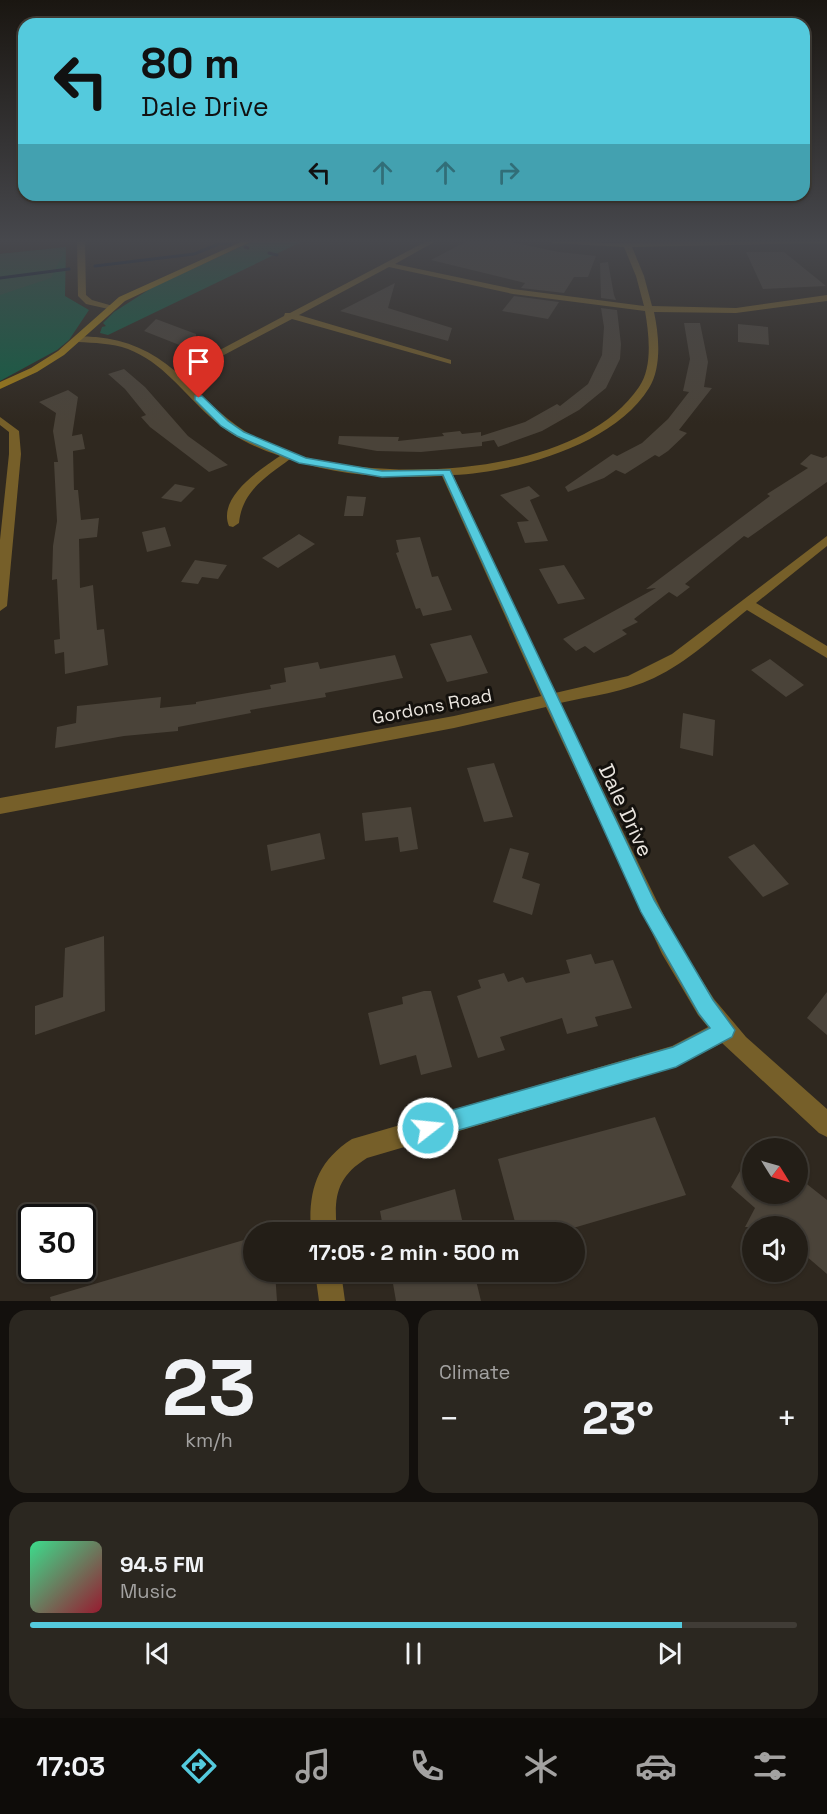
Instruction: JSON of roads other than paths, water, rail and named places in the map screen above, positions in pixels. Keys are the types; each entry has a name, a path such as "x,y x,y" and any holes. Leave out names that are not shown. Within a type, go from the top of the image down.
{"main road":[{"path":"0,386 43,365 78,339 110,308 121,302"}],"street":[{"path":"89,302 110,308"},
{"path":"175,374 204,362 315,302"},
{"path":"587,302 647,309 735,310 799,302"},
{"path":"78,339 110,341 132,347 162,363 225,423 287,456 355,471 411,474 446,472 496,466 545,455 595,432 613,420 636,399 651,373 654,349 646,302"},
{"path":"288,315 448,362"},
{"path":"0,420 14,431 0,606"},
{"path":"233,523 233,510 243,490 287,456"},
{"name":"Dale Drive","path":"446,472 647,906 706,1007 770,1076 827,1125"},
{"name":"Gordons Road","path":"0,806 443,724 592,692 649,674 677,658 827,540"},
{"path":"747,604 827,653"},
{"path":"323,1222 326,1182 344,1157 361,1148 676,1056 725,1030"},
{"path":"329,1282 332,1301"}]}
